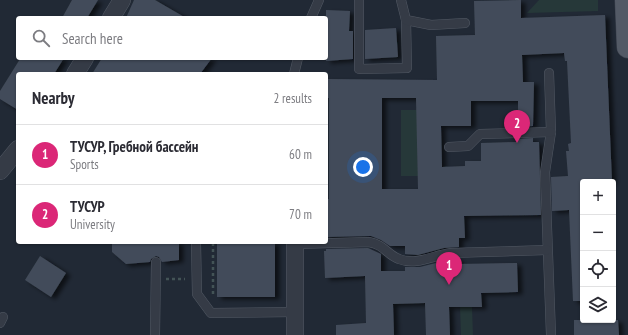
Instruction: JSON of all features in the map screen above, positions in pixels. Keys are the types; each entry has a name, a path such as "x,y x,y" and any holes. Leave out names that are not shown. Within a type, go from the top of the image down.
{"main road":[{"path":"626,0 628,47"}],"street":[{"path":"112,16 122,0"},
{"path":"76,72 84,60"},
{"path":"0,171 16,151"},
{"path":"294,244 295,335"}],"lane":[{"path":"312,16 318,0"},
{"path":"359,0 359,69 407,68 406,20 401,0"},
{"path":"406,20 431,25 465,24"},
{"path":"294,72 298,60"},
{"path":"549,73 550,132 545,172 551,335"},
{"path":"449,147 468,146 480,134 550,132"},
{"path":"328,243 369,242 378,244 399,260 410,261 422,261 442,254 451,253 547,250"},
{"path":"196,244 197,294 211,313 295,312"},
{"path":"155,335 156,262"}],"path":[{"path":"213,244 213,295"},
{"path":"156,280 197,279"}],"shaded area":[{"path":"539,0 598,0 598,11 527,13"},
{"path":"401,110 417,110 418,176 401,176"},
{"path":"460,307 472,307 473,335 461,335"}],"building":[{"path":"72,0 98,0 88,16 63,16"},
{"path":"134,0 155,0 183,16 127,16"},
{"path":"521,0 521,18 605,15 612,179 580,179 580,301 573,301 569,210 552,211 551,177 568,176 566,151 569,151 568,144 571,143 567,61 565,61 564,53 522,55 523,82 534,82 533,126 518,127 518,101 471,101 471,126 441,126 442,167 465,166 465,161 481,161 481,143 517,142 517,139 533,138 533,142 539,142 541,215 464,216 465,238 459,238 459,247 444,248 418,255 405,254 405,246 390,246 371,236 328,237 328,79 437,80 436,36 475,35 474,1","holes":["382,98 416,98 418,189 382,189"]},
{"path":"326,10 350,11 349,31 353,31 353,59 326,61 328,60 328,16 326,16"},
{"path":"396,28 398,57 365,59 365,30"},
{"path":"19,60 63,60 55,72 16,72 16,109 0,99 0,91"},
{"path":"101,60 210,60 202,72 93,72"},
{"path":"112,244 179,244 179,260 162,262 159,257 156,256 151,259 150,262 126,264 112,252"},
{"path":"217,244 275,244 275,297 217,297"},
{"path":"368,248 381,254 381,271 405,271 405,267 420,267 452,259 459,259 459,264 517,263 518,292 481,293 482,307 449,307 450,335 426,335 425,303 393,304 394,335 336,335 336,325 366,323 365,276 325,278 324,251 326,251 326,249"},
{"path":"40,256 66,273 51,297 25,280"},
{"path":"574,320 580,320 580,323 616,323 616,320 618,320 619,335 574,335"}],"place":[{"name":"ТУСУР","path":"517,143"},
{"name":"ТУСУР, Гребной бассейн","path":"449,285"}]}
